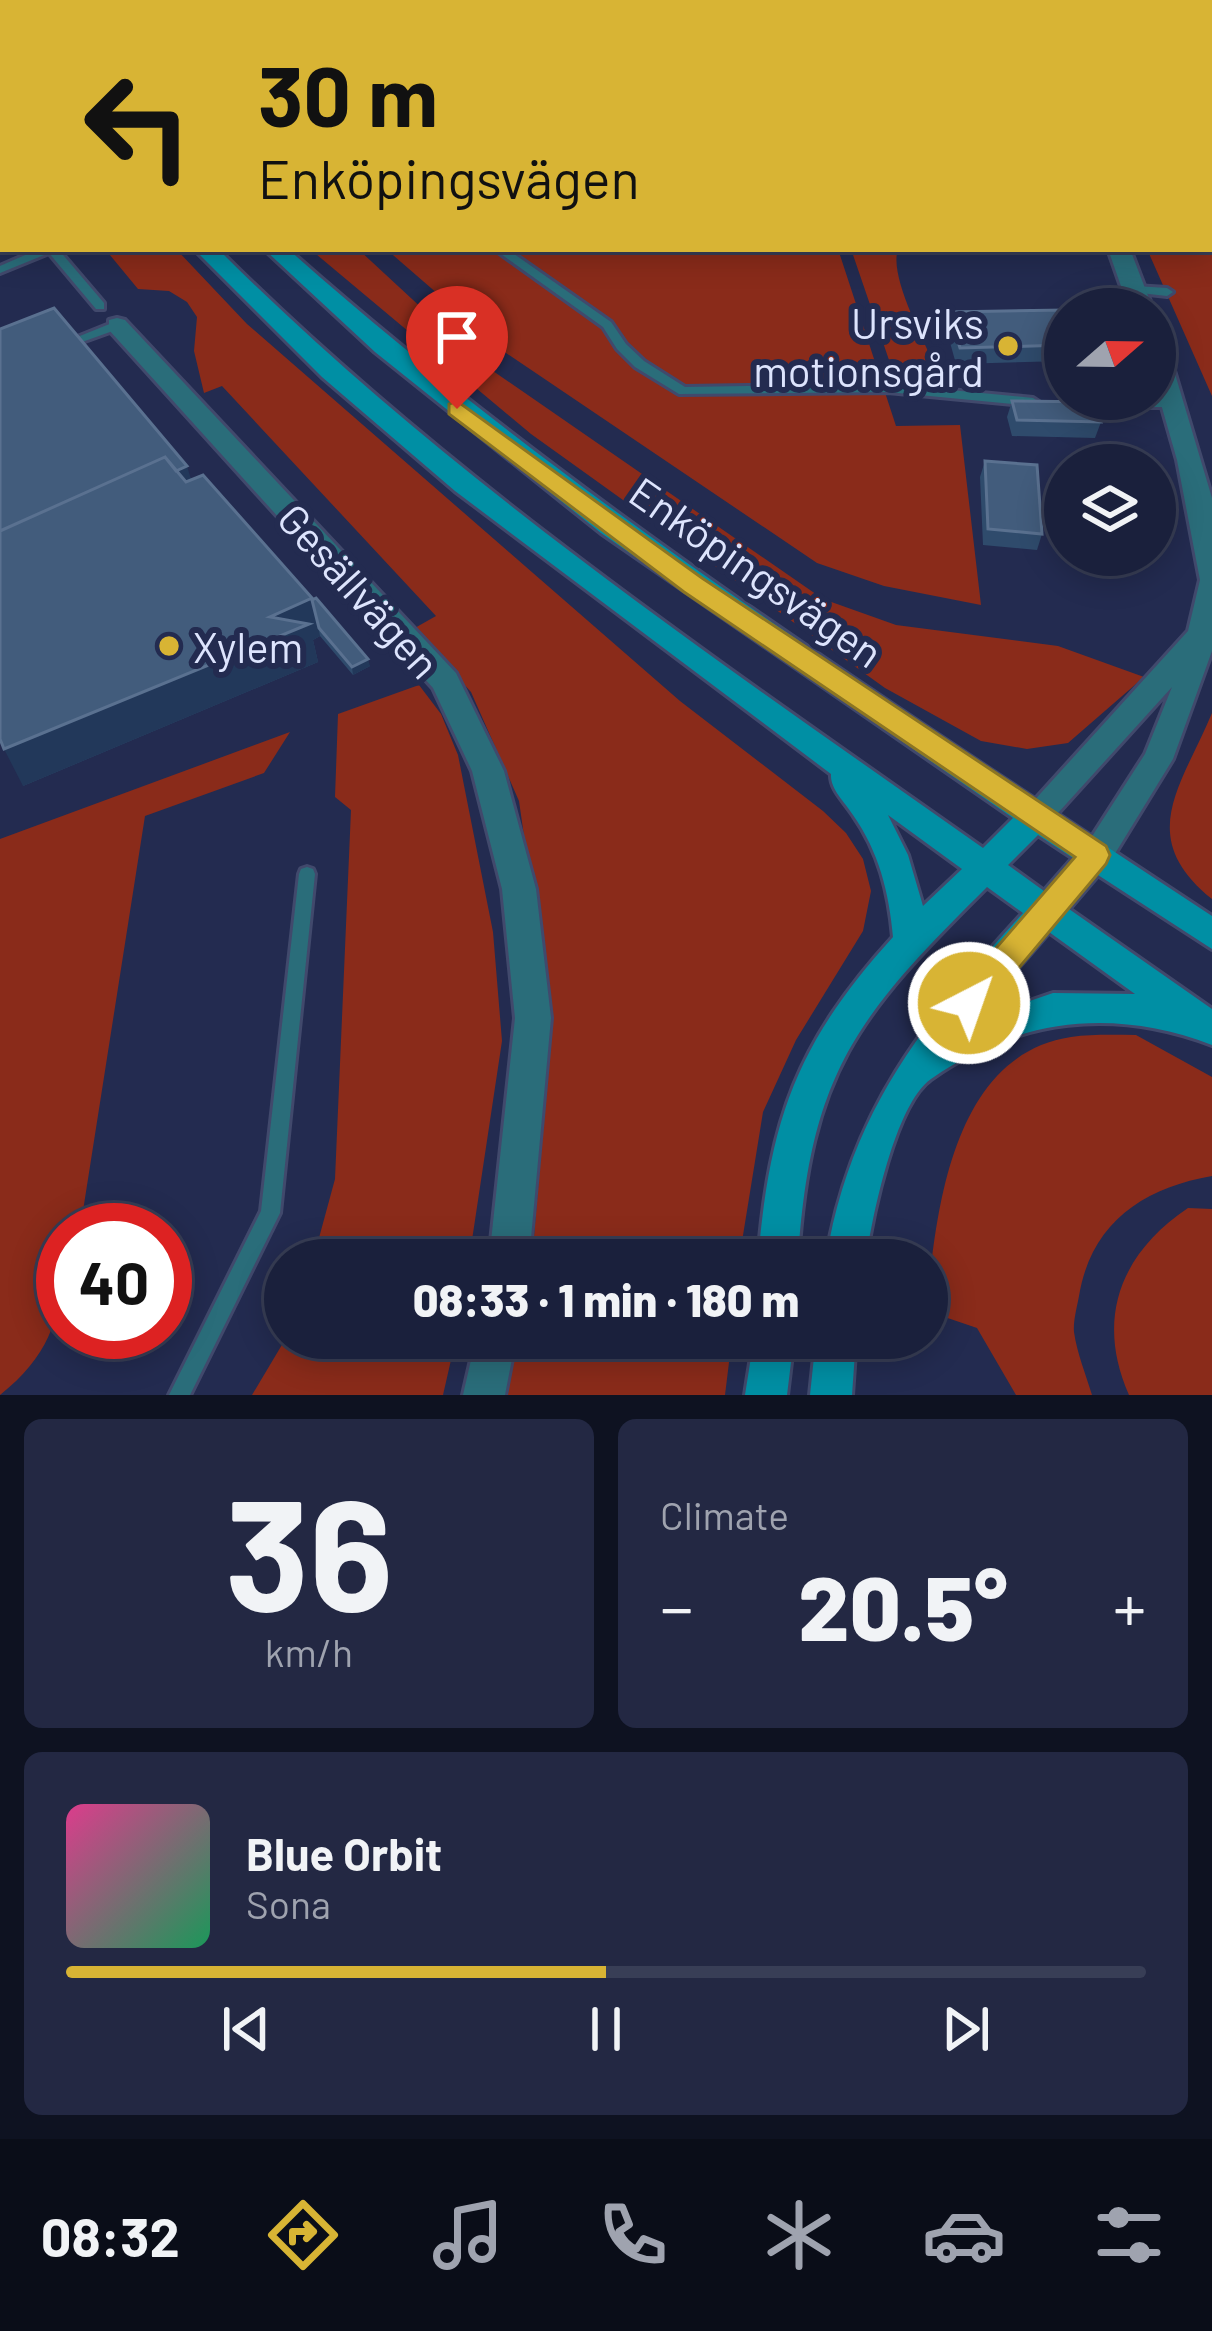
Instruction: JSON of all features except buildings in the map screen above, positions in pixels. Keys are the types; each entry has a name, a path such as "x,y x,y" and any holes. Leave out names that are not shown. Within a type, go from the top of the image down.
{"main road":[{"path":"208,252 460,484 1210,1028"},
{"name":"Enköpingsvägen","path":"277,252 488,435 693,585 1212,934"},
{"path":"817,747 857,795 895,858 907,888 911,942"},
{"path":"780,1239 791,1143 810,1083 866,996 911,942 1037,815"},
{"path":"850,1239 872,1154 889,1111 915,1072 1096,855"},
{"path":"915,1072 983,1030 1084,1002 1142,1009 1210,1028"},
{"path":"766,1395 771,1359"},
{"path":"831,1395 834,1359"}],"street":[{"path":"1119,252 1133,288"},
{"name":"Gesällvägen","path":"108,315 445,681 488,771 519,889 533,1018 511,1239"},
{"path":"1096,855 1139,798 1188,699 1203,633 1212,580 1209,521 1176,406"},
{"path":"1037,815 1203,633"},
{"path":"484,1395 492,1359"}],"lane":[{"path":"0,270 43,252"},
{"path":"53,252 108,315 71,342"},
{"path":"504,252 607,325 617,343 655,378 683,391 888,388 1044,402"},
{"path":"179,1395 270,1213 307,874"}],"shaded area":[{"path":"107,252 179,252 247,324 680,701 823,811 863,859 871,891 863,931 796,1040 763,1112 742,1239 534,1239 549,1056 542,962 519,801 471,692 413,629 436,616 222,386 204,393 194,351 197,317 187,302 169,291 138,289"},
{"path":"314,252 361,252 480,362 823,599 896,625 1058,646 1144,677 1068,743 1027,749 981,741 885,688 531,434"},
{"path":"389,252 839,252 896,426 960,425 981,605 884,586 817,563 506,353"},
{"path":"852,252 897,252 902,289 932,360 911,365 889,360"},
{"path":"1148,252 1212,252 1212,396 1176,315 1176,288 1164,288"},
{"path":"419,685 441,714 458,755 493,932 502,1041 472,1239 319,1239 335,1179 351,810 335,797 338,714"},
{"path":"1212,713 1212,899 1175,854 1170,832 1178,788"},
{"path":"290,732 264,773 145,816 84,1203 36,1203 36,1357 0,1395 0,839"},
{"path":"1095,1035 1136,1035 1212,1077 1212,1176 1143,1200 1108,1229 1095,1248 1085,1270 1074,1328 1092,1395 1016,1395 977,1328 948,1318 948,1239 935,1239 944,1187 975,1106 999,1074 1031,1050"},
{"path":"1188,1208 1212,1209 1212,1395 1129,1395 1114,1340 1121,1290 1146,1245"},
{"path":"273,1359 451,1359 443,1395 252,1395"},
{"path":"513,1359 729,1359 725,1395 505,1395"}],"place":[{"name":"Ursviks motionsgård","path":"1008,346"},
{"name":"Xylem","path":"169,646"}],"route":[{"path":"457,409 693,585 1096,855 969,1003"}]}
